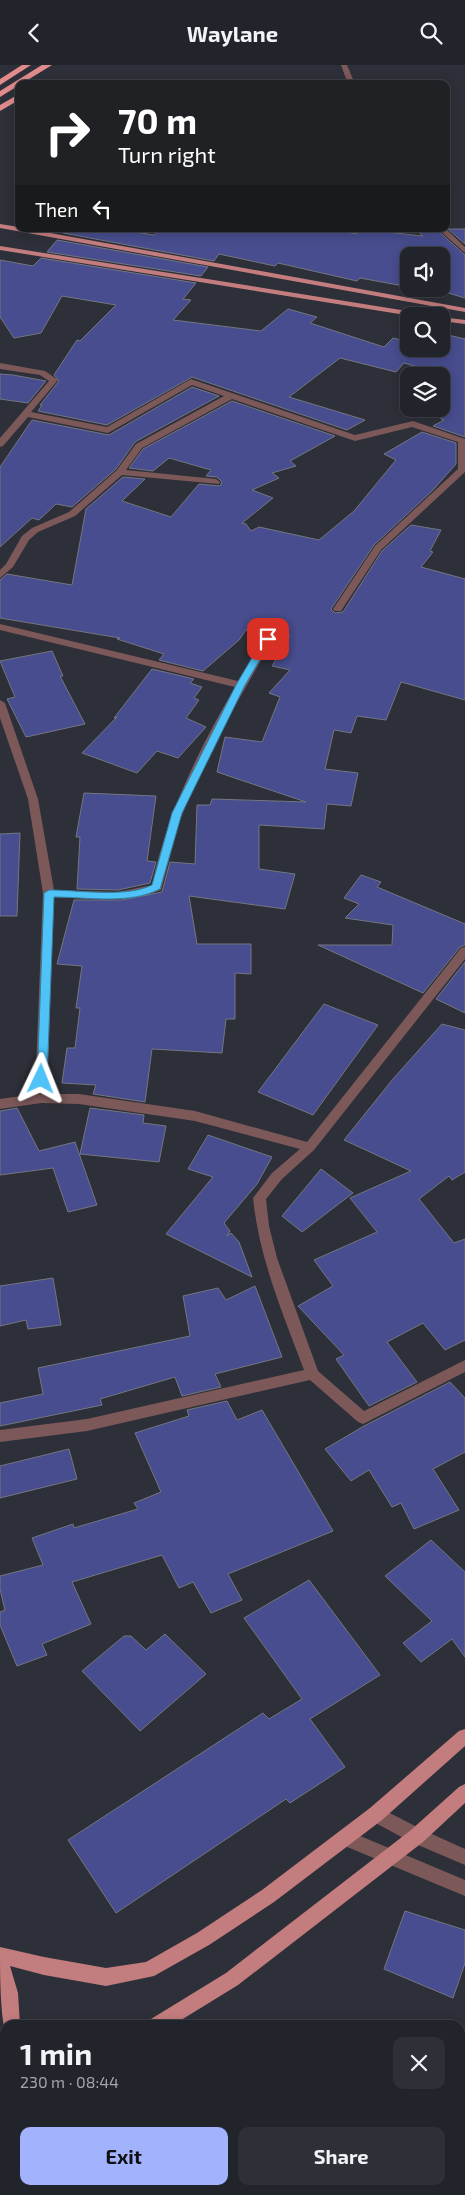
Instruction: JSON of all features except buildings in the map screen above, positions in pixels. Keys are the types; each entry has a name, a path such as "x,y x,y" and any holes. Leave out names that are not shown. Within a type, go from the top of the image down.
{"highway":[{"path":"0,73 14,65"},
{"path":"0,83 27,65"},
{"path":"24,80 48,65"},
{"path":"41,80 56,65"},
{"path":"0,95 15,86"},
{"path":"0,109 15,99"}],"main road":[{"path":"0,226 15,229"},
{"path":"33,232 465,310"},
{"path":"0,248 400,312"},
{"path":"450,320 465,323"},
{"path":"0,1955 44,1966 106,1977 148,1971 203,1939 268,1896 376,1814 465,1736"},
{"path":"164,2020 232,1979 417,1836 465,1792"},
{"path":"0,1961 9,1993 11,2020"}],"street":[{"path":"344,65 350,80"},
{"path":"445,232 465,251"},
{"path":"0,366 42,373 54,380 0,444"},
{"path":"27,414 108,430 191,382 355,438 413,424 464,440 462,470 378,548 338,609"},
{"path":"0,575 10,565 25,538 35,530 72,514 120,472 139,446 231,396"},
{"path":"120,472 216,482"},
{"path":"0,627 241,685"},
{"path":"49,893 119,895 147,891 157,887 177,813 241,685 268,639"},
{"path":"0,703 2,718 33,799 49,893 40,1098"},
{"path":"465,951 310,1147 277,1176 259,1198 262,1226 270,1258 312,1374 363,1418 465,1366"},
{"path":"0,1104 40,1098 79,1099 195,1116 310,1147"},
{"path":"0,1437 87,1425 312,1374"},
{"path":"376,1814 417,1836 465,1857"},
{"path":"346,1838 465,1888"}],"route":[{"path":"41,1079 49,893 119,895 147,891 157,887 177,813 241,685 268,639"}]}
